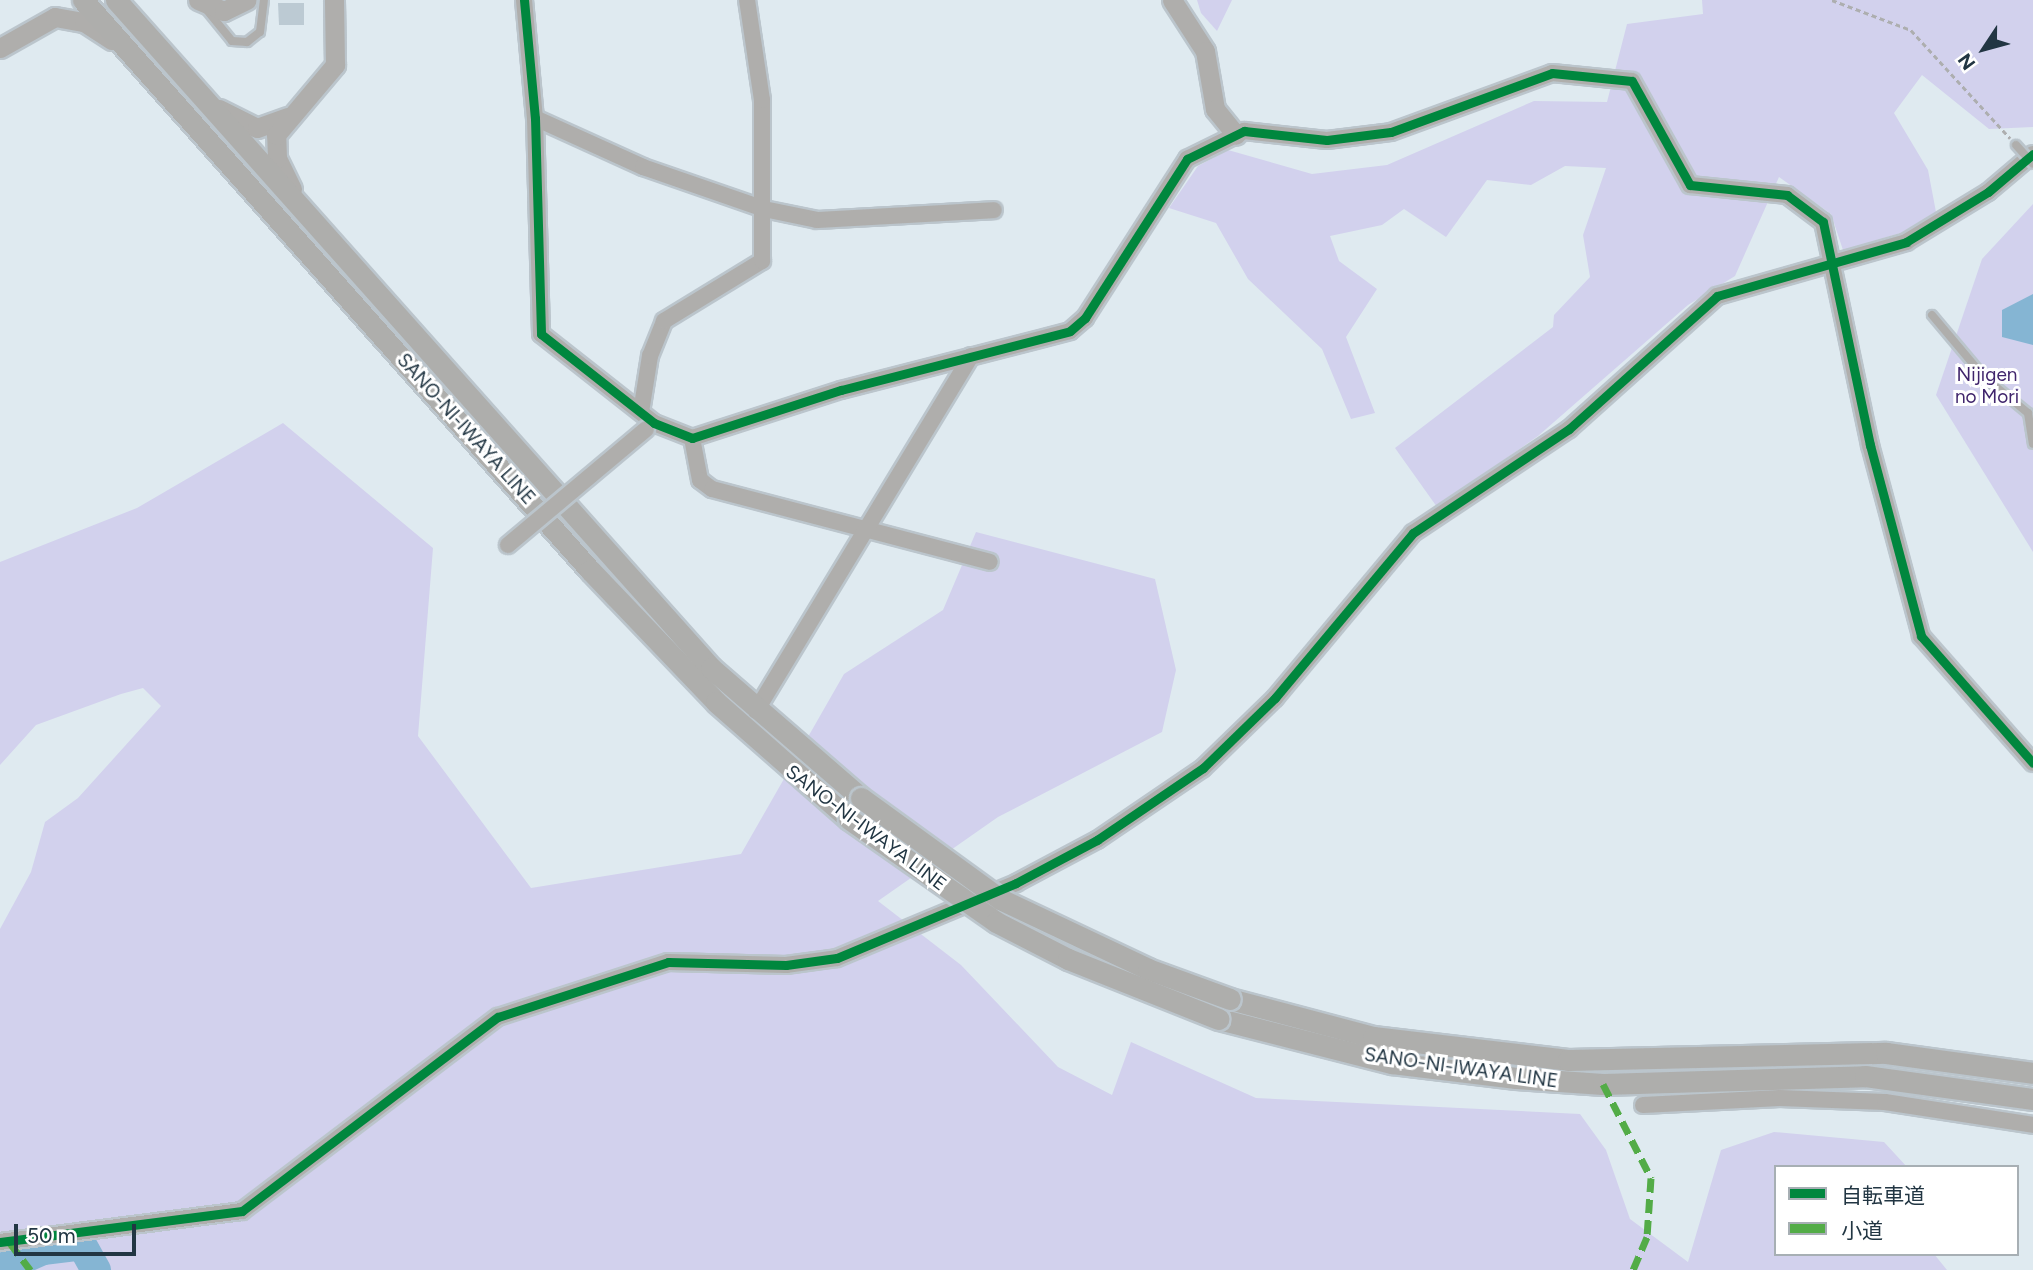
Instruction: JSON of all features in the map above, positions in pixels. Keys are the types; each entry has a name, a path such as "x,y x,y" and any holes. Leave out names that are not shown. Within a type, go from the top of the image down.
{"main road":[{"name":"SANO-NI-IWAYA LINE","path":"83,0 590,570 734,720 849,819 996,922 1068,959 1219,1019 1392,1063 1516,1078 1602,1084 1865,1076 2033,1099"},
{"name":"SANO-NI-IWAYA LINE","path":"116,0 348,258 593,538 756,710 861,798 1000,899 1148,969 1230,999 1373,1037 1568,1060 1886,1053 2033,1073"}],"street":[{"path":"34,24 45,0"},
{"path":"199,1 224,11 247,0"},
{"path":"334,0 335,65 287,117 276,135 280,169 348,258"},
{"path":"524,0 536,118 541,334 641,412 650,426 692,438 971,356 1070,331 1085,318 1187,159 1244,131 1327,140 1391,132 1552,73 1632,81 1690,185 1746,187 1806,204 1823,222 1836,264 1870,445 1921,636 2033,763"},
{"path":"641,412 650,356 664,321 762,261 762,100 747,0"},
{"path":"1172,0 1205,51 1215,109 1236,135"},
{"path":"0,48 34,24 55,17 84,22 142,67"},
{"path":"185,77 236,122 257,128 287,117"},
{"path":"536,118 643,167 764,209 817,220 994,211"},
{"path":"0,1242 242,1211 498,1017 667,962 786,965 837,958 1016,883 1097,840 1162,802 1239,733 1413,533 1569,429 1717,296 1836,264 1926,231 2033,154"},
{"path":"756,710 867,533 971,356"},
{"path":"508,545 650,426"},
{"path":"692,438 701,480 712,489 867,533 990,562"},
{"path":"1643,1105 1780,1098 1885,1102 2033,1125"}],"lane":[{"path":"199,1 239,43 260,32 264,0"},
{"path":"2016,145 2033,164"},
{"path":"1932,315 1984,377 2028,413 2033,443"}],"path":[{"path":"1832,0 1911,30 2016,145"}],"green space":[{"path":"1197,0 1232,0 1217,31 1201,13"},
{"path":"1702,0 2033,0 2033,127 1989,129 1922,75 1894,113 1928,170 1936,212 1901,233 1843,250 1831,214 1779,177 1735,276 1688,305 1538,436 1437,507 1395,448 1553,327 1554,315 1590,277 1583,235 1606,168 1565,166 1531,185 1487,180 1446,237 1404,209 1382,225 1330,236 1339,261 1377,289 1346,337 1375,413 1351,419 1322,349 1248,279 1216,223 1169,208 1198,166 1228,150 1312,174 1387,165 1534,101 1607,102 1627,24 1703,14"},
{"name":"Nijigen no Mori","path":"2033,204 2033,552 1936,395 1982,259"},
{"path":"283,423 433,548 418,736 531,888 741,854 844,674 943,610 976,532 1155,579 1176,670 1162,732 998,817 878,901 961,965 1058,1067 1112,1095 1131,1042 1256,1098 1580,1114 1606,1150 1630,1219 1688,1262 1721,1150 1774,1132 1884,1142 1905,1165 1774,1165 1774,1256 1936,1256 1947,1270 0,1270 0,929 31,872 45,822 78,798 161,706 143,688 36,725 0,765 0,562 137,508"}],"shaded area":[{"path":"2033,294 2033,345 2002,337 2002,310"}],"building":[{"path":"278,3 304,3 304,25 279,25"}],"waterway":[{"path":"0,1269 43,1250 82,1245 96,1270"}],"marked path":[{"path":"1603,1084 1651,1178 1647,1237 1633,1270"},
{"path":"10,1243 30,1270"}],"cycle path":[{"path":"524,0 535,118 541,334 654,423 692,438 841,390 1070,331 1085,318 1187,159 1244,131 1327,140 1391,132 1552,73 1632,81 1690,185 1787,195 1823,222 1870,445 1921,636 2033,763"},
{"path":"0,1242 242,1211 498,1017 668,962 786,965 837,958 1016,883 1097,840 1203,768 1275,698 1413,533 1569,429 1717,296 1906,242 1988,192 2033,154"}]}
